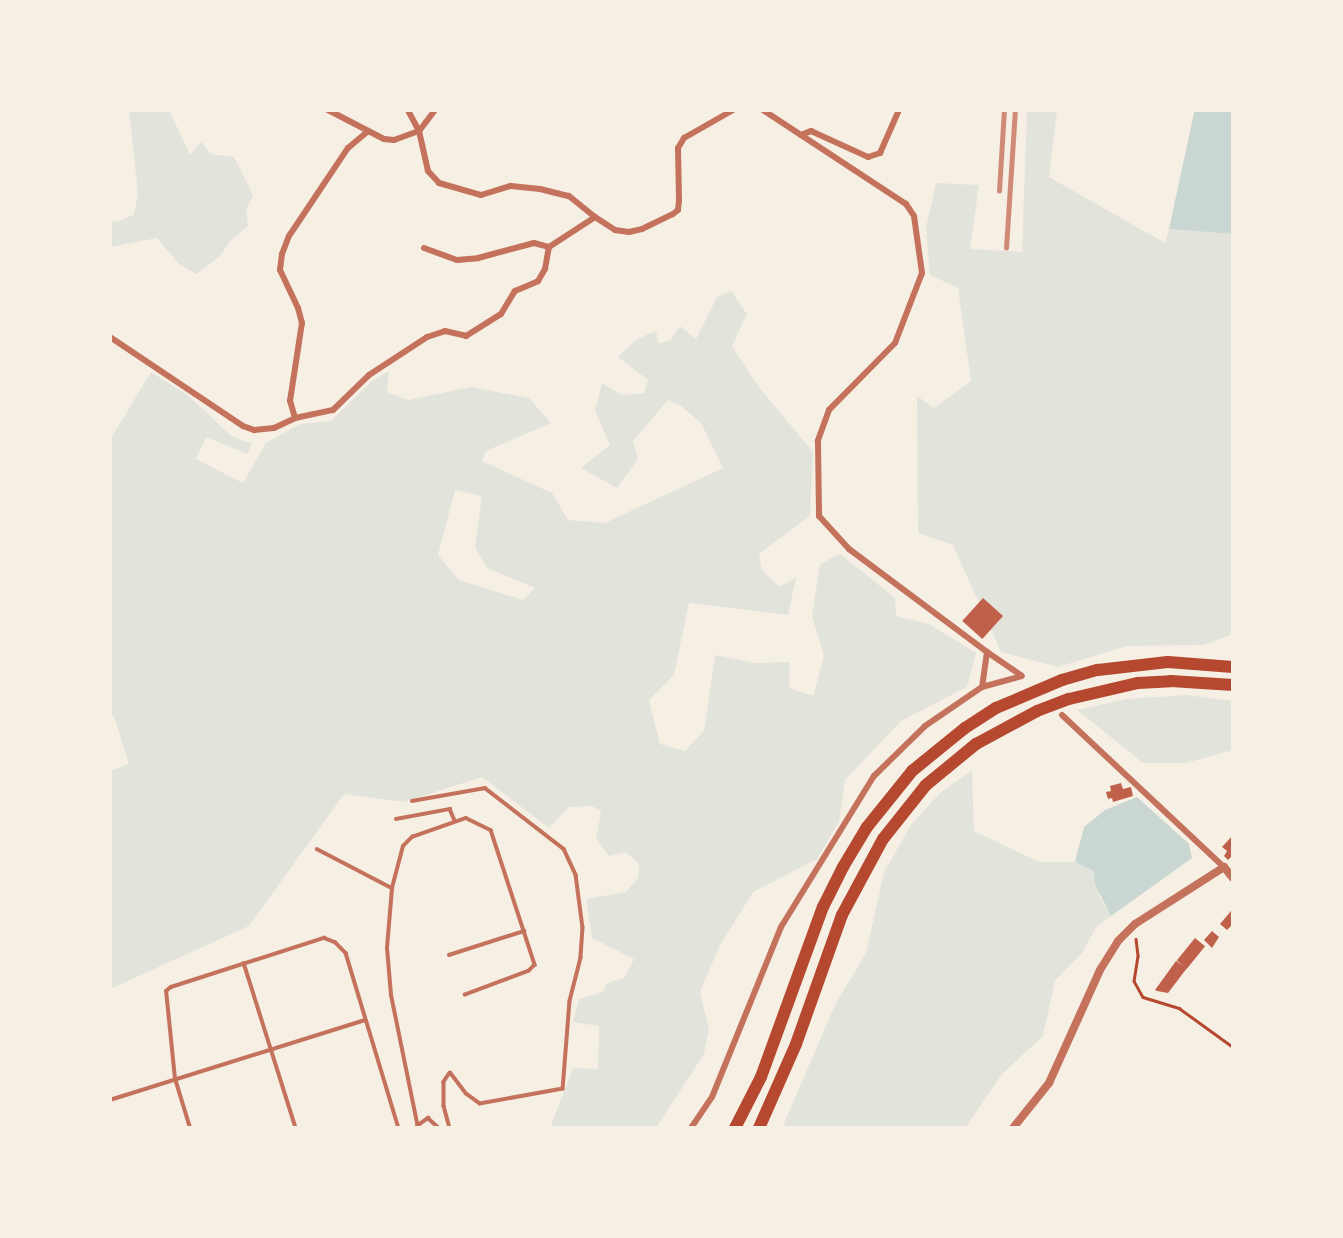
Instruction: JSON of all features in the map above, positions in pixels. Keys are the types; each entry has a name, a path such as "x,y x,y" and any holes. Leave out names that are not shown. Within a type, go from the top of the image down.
{"highway":[{"path":"735,1128 761,1077 823,907 867,827 912,771 965,728 996,708 1062,680 1098,670 1168,662 1233,667"},
{"path":"759,1128 796,1044 842,915 883,839 926,785 976,744 1037,711 1069,699 1138,683 1171,681 1233,685"}],"street":[{"path":"328,110 368,131 394,140 419,131 435,110"},
{"path":"408,110 419,131 428,171 439,183 481,195 511,186 569,196 615,230 629,232 642,229 678,210 678,149 684,138 733,110"},
{"path":"691,1128 712,1097 781,927 874,776 925,726 982,687 1022,676 849,550 819,516 818,441 829,410 895,342 922,273 914,216 906,204 763,110"},
{"path":"801,135 811,131 868,157 880,153 898,110"},
{"path":"295,418 290,401 302,323 280,270 282,254 289,236 348,148 368,131"},
{"path":"110,337 243,426 254,430 274,428 295,418 333,410 369,375 427,337 445,331 466,336 501,314 515,291 538,281 545,269 549,247 594,217"},
{"path":"424,248 457,260 478,258 534,243 549,247"},
{"path":"982,687 987,652"},
{"path":"1062,715 1233,878"},
{"path":"1013,1128 1049,1083 1100,970 1118,941 1135,924 1224,867"}],"lane":[{"path":"412,801 485,788 564,849 576,875 583,928 581,958 570,1001 562,1089 480,1104 466,1094 450,1073 444,1082 444,1107 450,1128"},
{"path":"396,819 450,809 455,821"},
{"path":"439,1128 428,1118 417,1127 391,995 387,948 392,888 402,846 412,837 466,818 491,830 535,965 529,971 465,995"},
{"path":"317,849 392,888"},
{"path":"449,955 524,931"},
{"path":"190,1128 174,1079 166,991 171,986 324,938 335,942 346,953 399,1128"},
{"path":"244,963 296,1128"},
{"path":"110,1100 366,1020"}],"path":[{"path":"1135,924 1138,956 1134,981 1143,997 1179,1007 1233,1047"}],"shaded area":[{"path":"129,110 169,110 190,155 201,142 211,154 234,157 253,195 246,210 248,226 230,241 220,256 196,274 179,264 157,238 110,247 110,220 118,222 134,214 138,194"},
{"path":"1027,110 1057,110 1049,177 1165,243 1169,229 1233,234 1233,634 1204,645 1127,646 1058,667 1001,652 953,545 918,533 917,396 934,408 971,381 958,288 930,275 926,228 936,183 979,185 970,249 1022,252"},
{"path":"1198,110 1233,110 1233,234 1169,229 1194,113"},
{"path":"731,291 747,314 732,346 758,386 813,452 810,516 759,554 762,570 779,587 796,578 788,615 689,603 674,675 649,700 660,744 685,751 704,731 715,655 756,663 790,662 789,688 813,696 824,656 812,616 820,564 840,554 895,598 896,616 929,624 976,653 967,687 901,721 845,780 839,822 817,859 753,892 719,947 700,992 709,1029 704,1054 656,1128 550,1128 573,1068 598,1069 599,1026 573,1022 579,999 603,992 607,983 624,978 634,959 592,938 586,899 626,892 638,878 639,864 626,852 609,856 596,839 601,812 592,806 569,807 549,828 482,777 404,802 344,794 249,926 110,989 110,771 129,764 114,716 110,717 110,440 151,372 189,396 231,436 252,444 247,454 206,437 196,459 243,483 266,443 300,424 331,421 372,381 389,371 387,392 408,400 471,387 529,398 551,423 486,451 482,461 552,493 568,520 605,523 723,468 701,423 681,406 668,400 633,441 638,459 617,488 581,468 610,445 595,411 602,383 622,395 644,393 648,380 618,357 637,339 656,331 659,344 670,340 680,326 696,339 717,297","holes":["455,490 482,496 475,547 487,568 535,588 523,600 459,580 438,555"]},
{"path":"1186,695 1233,701 1233,750 1186,763 1143,763 1077,710 1126,699"},
{"path":"972,770 974,831 1039,862 1075,862 1094,871 1100,897 1111,916 1097,926 1082,953 1055,981 1043,1036 1002,1074 965,1128 782,1128 835,1005 866,953 884,872 911,825 940,793"},
{"path":"1137,797 1189,844 1192,858 1111,916 1095,884 1094,871 1075,862 1084,827 1105,810"}],"building":[{"path":"983,598 1003,616 982,639 962,621"},
{"path":"1121,783 1123,789 1131,787 1133,796 1113,802 1112,798 1108,799 1106,792 1111,791 1110,786"},
{"path":"1233,835 1233,855 1228,860 1224,856 1227,851 1222,847"},
{"path":"1231,911 1233,924 1227,930 1220,924"},
{"path":"1212,931 1219,937 1212,948 1204,940"},
{"path":"1195,938 1205,946 1187,969 1177,961"},
{"path":"1176,961 1187,968 1168,993 1155,990"}],"railway":[{"path":"999,191 1004,110"},
{"path":"1006,248 1015,110"}]}
